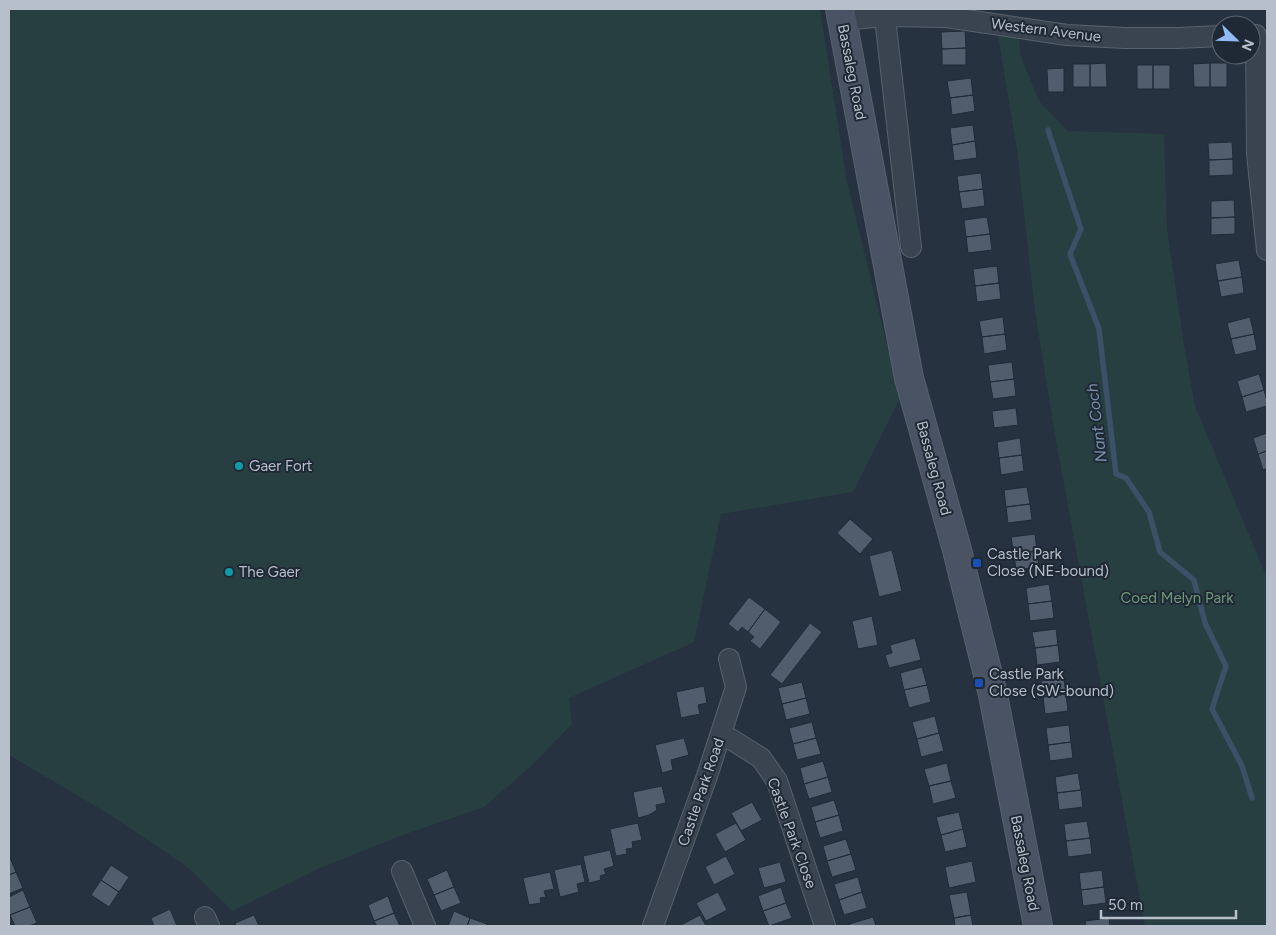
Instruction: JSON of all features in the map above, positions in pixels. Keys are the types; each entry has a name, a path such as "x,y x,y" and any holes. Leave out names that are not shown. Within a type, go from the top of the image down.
{"street":[{"name":"Western Avenue","path":"841,14 884,12 946,17 1067,35 1125,38 1211,36"},
{"path":"884,12 911,247"},
{"name":"Bassaleg Road","path":"841,14 909,378 957,550 992,695 1038,926"},
{"path":"1258,65 1257,154 1267,250"},
{"name":"Castle Park Road","path":"654,925 736,687 729,659"},
{"name":"Castle Park Close","path":"721,733 761,758 777,781 825,926"},
{"path":"402,871 425,926"}],"green space":[{"name":"Gaer Fort","path":"9,9 820,9 847,182 900,398 853,492 721,514 694,642 569,698 572,724 530,767 484,807 400,836 320,868 233,911 186,866 112,816 9,755"},
{"name":"Coed Melyn Park","path":"996,24 1018,27 1020,54 1039,101 1068,131 1164,134 1167,229 1195,406 1267,578 1267,926 1145,926 1055,435 1035,311 1017,150"}],"building":[{"path":"965,31 966,48 942,49 941,32"},
{"path":"966,48 966,65 942,65 942,49"},
{"path":"1106,63 1107,87 1090,87 1090,64"},
{"path":"1210,63 1211,65 1227,65 1227,87 1210,87"},
{"path":"1210,63 1210,87 1194,87 1193,64"},
{"path":"1073,64 1090,64 1090,87 1073,87"},
{"path":"1137,65 1153,65 1153,89 1137,89"},
{"path":"1153,65 1170,65 1170,89 1153,89"},
{"path":"1064,68 1064,92 1048,92 1047,69"},
{"path":"971,78 973,95 950,98 947,81"},
{"path":"973,95 975,111 952,115 950,98"},
{"path":"973,125 975,141 952,145 950,128"},
{"path":"975,141 977,158 954,161 952,145"},
{"path":"1232,142 1233,159 1209,160 1208,143"},
{"path":"1233,159 1233,175 1209,176 1209,160"},
{"path":"981,173 983,189 959,192 957,176"},
{"path":"983,189 985,206 962,209 959,192"},
{"path":"1234,200 1235,217 1211,218 1211,201"},
{"path":"987,217 990,234 966,237 964,220"},
{"path":"1235,217 1235,234 1211,235 1211,218"},
{"path":"990,234 992,250 968,253 966,237"},
{"path":"1239,260 1242,277 1218,281 1215,264"},
{"path":"997,266 999,283 975,286 973,269"},
{"path":"1242,277 1244,293 1221,297 1218,281"},
{"path":"999,283 1001,299 977,302 975,286"},
{"path":"1003,317 1005,334 982,337 979,321"},
{"path":"1250,317 1254,334 1231,339 1227,323"},
{"path":"1005,334 1007,350 984,354 982,337"},
{"path":"1254,334 1257,350 1235,355 1231,339"},
{"path":"1012,362 1014,379 990,382 988,365"},
{"path":"1259,374 1264,390 1242,397 1237,381"},
{"path":"1014,379 1016,396 993,399 990,382"},
{"path":"1264,390 1267,406 1246,412 1242,397"},
{"path":"1016,408 1018,425 994,428 992,411"},
{"path":"1267,433 1267,451 1258,454 1253,438"},
{"path":"1020,438 1022,455 999,458 997,442"},
{"path":"1267,451 1267,468 1263,470 1258,454"},
{"path":"1022,455 1024,471 1001,475 999,458"},
{"path":"1027,487 1030,504 1006,507 1004,490"},
{"path":"1030,504 1032,520 1008,523 1006,507"},
{"path":"850,519 873,539 860,554 837,533"},
{"path":"1035,534 1037,551 1014,554 1011,537"},
{"path":"892,550 902,591 879,597 869,556"},
{"path":"1037,551 1039,567 1016,570 1014,554"},
{"path":"1049,584 1052,601 1028,604 1026,588"},
{"path":"749,597 765,609 748,632 742,627 738,632 728,624"},
{"path":"1052,601 1054,618 1030,621 1028,604"},
{"path":"765,609 781,622 760,649 750,641 754,637 748,632"},
{"path":"872,616 878,645 858,649 852,621"},
{"path":"810,623 822,632 782,684 770,675"},
{"path":"1056,629 1058,645 1035,648 1032,632"},
{"path":"915,638 921,660 889,668 885,655 892,653 890,645"},
{"path":"1058,645 1060,662 1037,665 1035,648"},
{"path":"922,667 927,685 904,690 900,673"},
{"path":"1064,678 1066,694 1043,697 1041,681"},
{"path":"802,682 806,698 782,704 778,688"},
{"path":"927,685 931,702 909,708 904,690"},
{"path":"704,686 707,703 698,705 700,714 681,718 676,692"},
{"path":"1066,694 1068,711 1045,714 1043,697"},
{"path":"806,698 810,714 786,720 782,704"},
{"path":"935,716 939,733 917,739 912,722"},
{"path":"812,722 816,738 793,744 789,728"},
{"path":"1069,725 1071,742 1048,745 1046,728"},
{"path":"939,733 944,751 921,757 917,739"},
{"path":"684,738 689,755 671,760 673,770 662,773 655,745"},
{"path":"816,738 821,754 797,760 793,744"},
{"path":"1071,742 1073,758 1050,761 1048,745"},
{"path":"823,761 828,777 804,784 800,768"},
{"path":"947,763 951,781 929,786 924,769"},
{"path":"1078,773 1081,790 1057,793 1055,777"},
{"path":"828,777 832,792 809,799 804,784"},
{"path":"951,781 956,798 933,804 929,786"},
{"path":"662,786 666,803 656,805 657,810 649,815 638,818 633,792"},
{"path":"1081,790 1083,807 1059,810 1057,793"},
{"path":"834,800 839,815 815,822 811,807"},
{"path":"752,802 762,820 741,831 731,813"},
{"path":"959,812 963,829 941,835 936,817"},
{"path":"839,815 843,831 820,838 815,822"},
{"path":"1087,821 1090,838 1066,841 1064,824"},
{"path":"638,823 642,840 632,842 633,848 626,849 627,854 616,856 610,829"},
{"path":"736,823 746,840 725,852 715,834"},
{"path":"963,829 967,847 945,852 941,835"},
{"path":"1090,838 1092,854 1068,857 1066,841"},
{"path":"846,839 851,854 827,861 823,846"},
{"path":"610,850 614,866 604,869 606,874 600,876 601,880 589,883 583,856"},
{"path":"851,854 856,870 832,877 827,861"},
{"path":"9,855 16,872 9,875"},
{"path":"726,856 735,874 714,885 705,867"},
{"path":"972,861 976,882 949,888 945,867"},
{"path":"780,862 786,882 764,888 758,868"},
{"path":"581,864 585,882 577,884 579,892 560,897 554,870"},
{"path":"111,865 129,877 119,892 101,880"},
{"path":"447,870 454,887 434,895 427,879"},
{"path":"1102,870 1104,887 1081,890 1079,873"},
{"path":"16,872 23,888 9,894 9,875"},
{"path":"550,872 554,889 544,891 546,897 540,898 541,903 529,905 523,878"},
{"path":"858,877 862,892 839,900 834,884"},
{"path":"101,880 119,892 109,907 91,895"},
{"path":"454,887 461,903 441,911 434,895"},
{"path":"781,887 786,903 763,911 758,896"},
{"path":"1104,887 1106,903 1083,906 1081,890"},
{"path":"23,890 30,907 10,915 9,897"},
{"path":"718,892 727,910 706,921 696,903"},
{"path":"862,892 867,908 844,915 839,900"},
{"path":"967,892 971,915 954,918 949,895"},
{"path":"388,896 394,913 374,921 368,905"},
{"path":"786,903 792,918 769,926 763,911"},
{"path":"30,907 37,923 29,926 15,926 10,915"},
{"path":"170,909 177,926 154,926 151,918"},
{"path":"454,911 470,918 467,926 448,926"},
{"path":"394,913 400,926 377,926 374,921"},
{"path":"254,915 259,926 236,926 235,923"},
{"path":"700,915 706,926 679,926"},
{"path":"971,915 973,926 955,926 954,918"},
{"path":"873,917 876,926 850,926 849,924"},
{"path":"470,918 487,924 486,926 467,926"},
{"path":"1109,918 1110,926 1086,926 1085,921"}],"waterway":[{"name":"Nant Coch","path":"1048,130 1081,229 1070,254 1099,329 1116,474 1126,478 1149,512 1160,552 1194,580 1205,623 1226,666 1212,709 1242,766 1252,798"}],"place":[{"name":"Gaer Fort","path":"239,466"},
{"name":"Castle Park Close (NE-bound)","path":"977,563"},
{"name":"The Gaer","path":"229,572"},
{"name":"Castle Park Close (SW-bound)","path":"979,683"}]}
